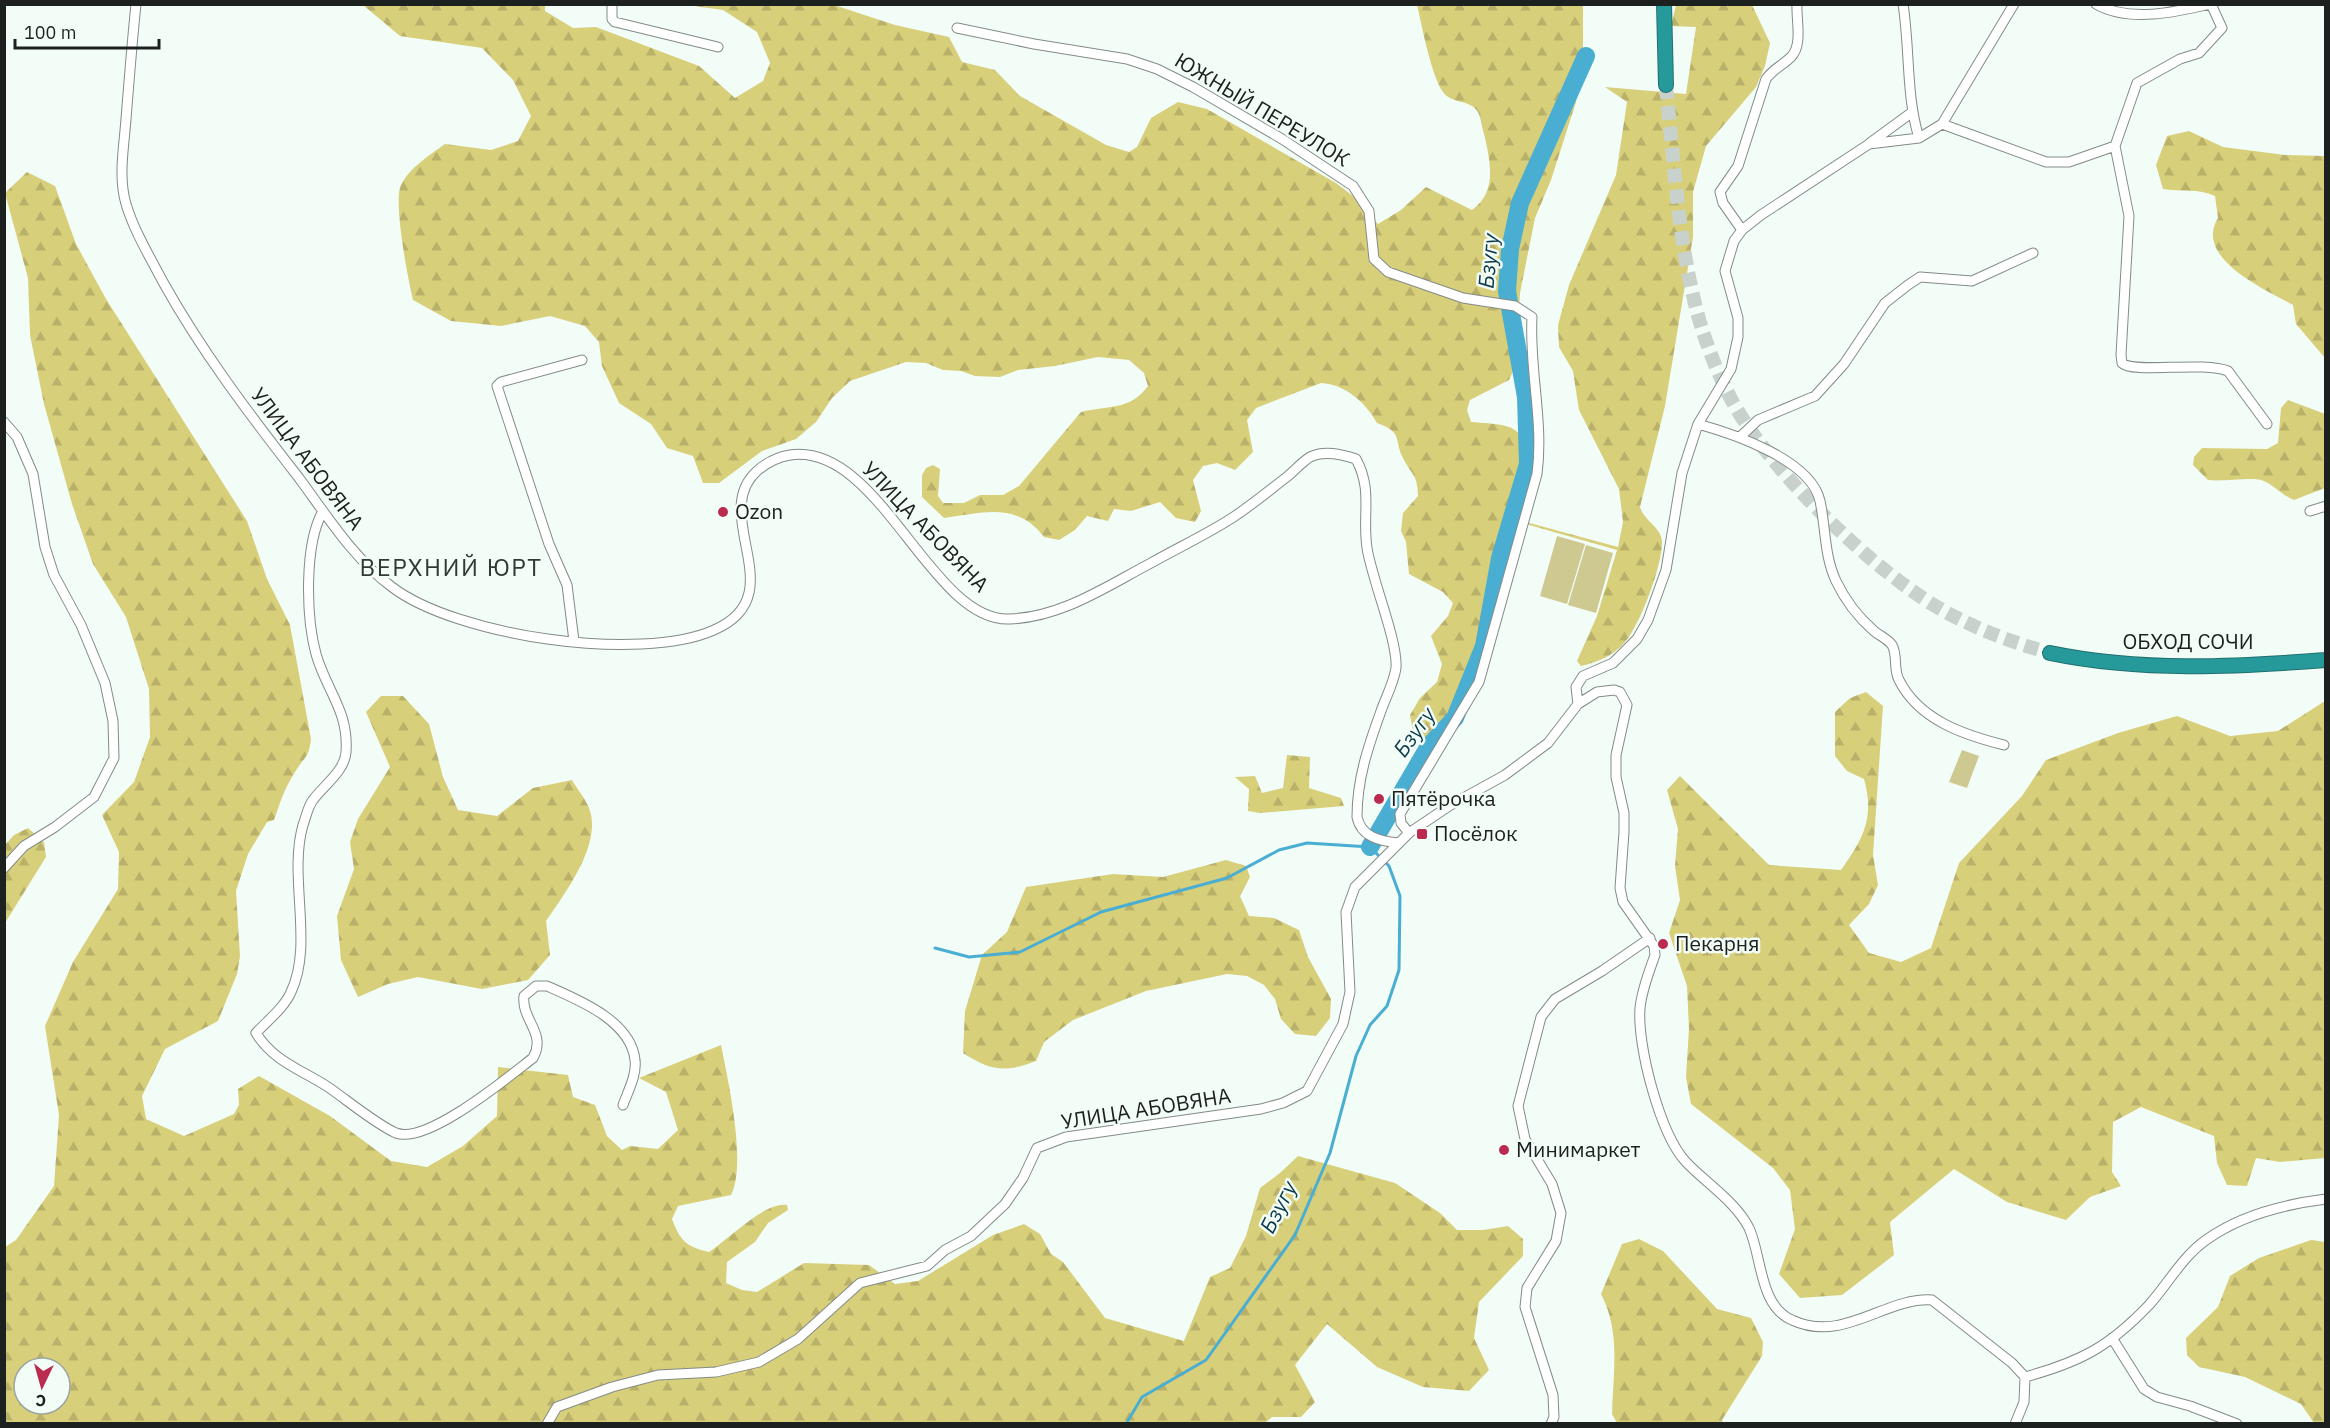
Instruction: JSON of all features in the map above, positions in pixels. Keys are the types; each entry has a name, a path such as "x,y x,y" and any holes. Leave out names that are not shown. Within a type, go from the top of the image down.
{"highway":[{"path":"1664,4 1666,85"},
{"name":"ОБХОД СОЧИ","path":"2050,653 2108,663 2173,666 2325,660"}],"street":[{"name":"УЛИЦА АБОВЯНА","path":"136,4 121,173 126,203 148,254 188,326 227,383 323,511 356,552 390,586 421,607 476,624 611,645 678,641 711,632 734,621 748,601 751,567 741,511 743,493 752,475 770,461 788,455 812,454 835,462 858,480 960,597 987,615 1007,620 1073,605 1236,516 1312,456 1338,453 1356,459 1365,474 1368,505 1367,545 1374,583 1396,658 1392,683 1361,767 1357,817 1359,825 1369,836 1398,843"},
{"path":"612,4 612,19 615,22 718,47"},
{"path":"1742,230 1723,203 1720,192 1738,166 1766,79 1774,68 1793,55 1798,45 1797,4"},
{"path":"1902,4 1908,38 1911,113 1919,138"},
{"name":"УЛИЦА АБОВЯНА","path":"1578,704 1576,687 1580,680 1613,663 1637,639 1648,620 1666,570 1682,473 1698,424 1731,369 1738,337 1738,318 1725,271 1734,241 1742,230 1799,187 1869,144 1919,138 1942,124 2014,4"},
{"path":"2096,4 2120,13 2173,13 2211,4 2222,28 2199,53 2180,59 2137,83 2115,146 2129,216 2123,303 2122,363 2133,368 2192,365 2228,371 2266,424"},
{"name":"ЮЖНЫЙ ПЕРЕУЛОК","path":"957,28 1034,44 1127,59 1157,69 1193,87 1282,139 1353,186 1369,211 1374,259 1388,272 1462,298 1515,306 1532,316 1531,338 1540,450 1537,474 1479,682 1400,814 1401,823 1409,833"},
{"path":"1869,144 1911,113"},
{"path":"1942,124 2046,162 2068,162 2115,146"},
{"path":"1740,437 1758,420 1815,396 1844,364 1885,303 1920,277 1972,281 2033,253"},
{"path":"574,641 567,585 549,544 497,386 501,382 582,360"},
{"path":"4,422 17,437 33,474 45,547 54,575 81,625 105,683 113,721 114,758 94,797 55,827 24,846 4,868"},
{"path":"1698,424 1740,437 1785,461 1815,487 1820,500 1827,560 1849,604 1873,630 1891,643 1895,651 1898,679 1910,697 1941,723 1963,735 2004,745"},
{"path":"2310,511 2325,506"},
{"path":"323,511 316,524 310,558 310,609 316,653 345,722 346,755 339,770 311,802 302,828 298,867 300,948 295,982 287,999 256,1034 278,1059 312,1077 398,1134 423,1132 449,1119 533,1058 538,1050 539,1037 526,1014 524,996 536,987 547,986 618,1026 631,1043 635,1062 622,1105"},
{"name":"УЛИЦА АБОВЯНА","path":"547,1424 557,1407 612,1387 658,1375 716,1372 759,1362 798,1339 860,1282 927,1266 945,1250 971,1236 1005,1204 1023,1178 1037,1148 1066,1137 1261,1109 1283,1104 1307,1091 1344,1024 1350,992 1348,901 1355,887 1409,833 1449,806 1505,775 1548,743 1578,704 1589,696 1606,690 1620,693 1625,701 1626,713 1617,755 1616,777 1624,813 1620,888 1623,902 1650,938"},
{"path":"1551,1424 1554,1418 1553,1395 1525,1307 1527,1288 1556,1241 1562,1213 1552,1184 1525,1139 1518,1106 1541,1017 1555,999 1602,971 1650,938 1654,955 1640,1008 1641,1048 1667,1131 1685,1161 1726,1201 1748,1227 1761,1263 1765,1286 1778,1309 1790,1320 1810,1326 1833,1326 1866,1320 1892,1307 1918,1299 1932,1300 2013,1363 2025,1377 2024,1402 2015,1424"},
{"path":"2025,1377 2073,1363 2112,1338 2148,1305 2204,1240 2226,1228 2264,1213 2325,1199"},
{"path":"2112,1338 2144,1389 2157,1397 2190,1406 2237,1424"}],"green space":[{"path":"363,5 545,5 545,11 573,28 596,27 699,66 735,98 763,81 770,63 757,32 723,10 687,5 834,5 895,25 949,37 962,62 995,70 1020,96 1106,145 1129,152 1137,147 1151,118 1178,102 1207,109 1336,183 1353,196 1378,224 1401,210 1426,187 1472,210 1480,203 1489,185 1490,165 1479,114 1475,108 1446,96 1443,92 1431,63 1417,5 1583,5 1583,62 1576,102 1551,180 1535,218 1520,293 1516,365 1509,380 1470,400 1467,410 1471,422 1509,427 1518,433 1523,442 1525,468 1515,519 1618,547 1623,522 1619,489 1579,410 1573,371 1559,347 1558,325 1569,285 1616,175 1627,102 1605,87 1686,94 1696,27 1671,26 1676,5 1752,5 1770,43 1765,66 1756,87 1706,146 1693,192 1693,237 1665,406 1640,507 1656,528 1662,541 1659,564 1644,609 1625,642 1610,655 1581,666 1577,661 1597,616 1617,550 1515,521 1478,674 1459,713 1438,740 1414,737 1410,715 1420,698 1437,682 1442,664 1431,636 1448,616 1453,603 1443,592 1409,574 1406,542 1401,531 1403,513 1418,496 1415,479 1403,458 1394,433 1377,423 1367,408 1354,396 1330,384 1321,383 1256,408 1247,420 1253,452 1235,470 1217,463 1203,466 1193,480 1201,511 1195,522 1176,518 1160,502 1131,511 1114,509 1108,521 1087,516 1075,530 1059,540 1044,537 1034,526 1011,514 986,512 944,518 922,497 922,475 926,468 933,465 940,469 938,496 943,503 964,503 980,495 1003,495 1019,486 1081,412 1118,406 1134,400 1148,386 1144,373 1129,360 1098,357 1055,366 1018,370 1000,377 975,376 961,371 943,370 926,363 906,362 850,381 832,398 816,422 796,439 762,451 719,483 703,483 693,456 667,448 651,424 619,403 602,366 599,342 585,326 550,316 501,326 451,321 413,300 402,241 399,207 401,185 421,162 445,144 491,150 518,141 531,116 513,80 482,48 400,36"},
{"path":"2189,131 2223,147 2285,155 2325,156 2325,358 2296,324 2293,305 2266,291 2236,271 2215,246 2213,233 2218,218 2215,196 2196,191 2163,189 2156,165 2167,136"},
{"path":"27,172 55,186 76,244 106,299 247,521 267,579 290,625 311,739 307,754 288,783 274,820 267,822 248,854 236,891 240,956 237,974 218,1021 165,1049 142,1096 146,1119 184,1136 234,1114 239,1105 238,1089 259,1076 330,1116 391,1161 427,1167 463,1146 497,1116 498,1067 568,1075 573,1097 595,1105 607,1136 622,1150 630,1146 658,1149 678,1130 666,1092 639,1078 721,1045 735,1122 737,1163 735,1181 731,1195 678,1206 672,1219 685,1242 709,1252 758,1215 768,1209 787,1205 788,1210 768,1223 755,1242 727,1262 726,1283 742,1290 757,1292 804,1263 869,1265 895,1284 918,1281 993,1235 1024,1224 1040,1234 1051,1254 1063,1262 1105,1318 1184,1341 1210,1277 1230,1268 1246,1236 1260,1188 1298,1156 1395,1183 1440,1213 1457,1230 1483,1230 1508,1226 1523,1239 1523,1256 1479,1302 1474,1338 1489,1370 1469,1391 1423,1387 1377,1367 1327,1324 1295,1365 1315,1402 1301,1417 1272,1417 1265,1423 5,1424 5,1247 16,1240 54,1186 59,1115 45,1026 73,962 118,889 119,852 102,815 134,782 150,737 149,689 126,617 93,564 72,504 44,404 30,335 28,278 5,193"},
{"path":"2288,400 2325,414 2325,488 2294,500 2261,480 2208,480 2193,465 2194,457 2202,448 2267,449 2278,443 2281,408"},
{"path":"1866,692 1883,706 1873,855 1878,885 1869,904 1849,925 1869,953 1901,962 1931,948 1959,863 2022,796 2046,760 2118,733 2177,716 2230,736 2278,731 2325,701 2325,1158 2280,1162 2256,1158 2247,1186 2227,1185 2217,1163 2214,1136 2141,1107 2113,1122 2112,1172 2121,1186 2090,1197 2066,1220 2007,1202 1954,1169 1890,1222 1894,1255 1842,1295 1800,1298 1779,1274 1795,1229 1790,1190 1773,1168 1691,1104 1686,1077 1689,1029 1687,986 1669,933 1680,900 1675,866 1678,829 1667,790 1680,776 1769,865 1841,870 1861,838 1865,828 1868,805 1864,779 1847,771 1835,756 1835,712 1850,698"},
{"path":"381,696 403,696 429,724 443,777 458,810 497,816 533,788 572,780 587,804 592,822 587,852 572,882 546,921 550,955 528,980 482,989 418,977 388,984 358,997 341,960 337,916 354,869 350,842 358,819 390,767 366,712"},
{"path":"1287,755 1310,757 1309,788 1341,798 1344,806 1260,813 1248,811 1249,789 1235,777 1255,776 1262,793 1283,788"},
{"path":"28,828 44,842 46,857 5,923 5,845 14,835"},
{"path":"1226,860 1246,866 1250,877 1240,896 1249,916 1274,918 1299,930 1308,957 1331,999 1330,1018 1316,1036 1295,1034 1281,1019 1275,999 1264,985 1247,976 1227,974 1146,991 1073,1020 1044,1042 1036,1061 1025,1065 1007,1068 990,1067 963,1053 965,1011 982,955 1007,932 1026,887 1113,874 1163,877"},
{"path":"1639,1239 1663,1251 1717,1309 1751,1318 1763,1342 1762,1356 1722,1420 1723,1423 1617,1423 1612,1414 1614,1338 1601,1294 1622,1244"},
{"path":"2311,1240 2325,1242 2325,1423 2314,1423 2301,1404 2245,1377 2199,1367 2187,1355 2186,1338 2218,1307 2230,1276 2259,1258"}],"shaded area":[{"path":"1557,536 1585,544 1567,604 1540,596"},
{"path":"1586,545 1613,553 1596,613 1568,605"},
{"path":"1962,750 1979,756 1967,788 1949,782"}],"waterway":[{"name":"Бзугу","path":"1370,847 1429,746 1455,718 1484,646 1500,558 1528,464 1526,397 1507,291 1510,249 1520,203 1586,56"},
{"name":"Бзугу","path":"935,948 969,957 1020,952 1101,912 1227,878 1279,850 1307,843 1370,847 1389,866 1400,896 1399,970 1387,1006 1370,1025 1356,1056 1330,1153 1295,1235 1206,1360 1142,1397 1126,1424"}],"tunnel":[{"path":"1666,85 1678,203 1692,290 1716,367 1745,423 1793,483 1821,513 1881,567 1910,589 1937,607 1978,628 2050,653"}],"place":[{"name":"Ozon","path":"723,512"},
{"name":"Пятёрочка","path":"1379,799"},
{"name":"Посёлок","path":"1422,834"},
{"name":"Пекарня","path":"1663,944"},
{"name":"Минимаркет","path":"1504,1150"}],"district":[{"name":"ВЕРХНИЙ ЮРТ","path":"451,568"}]}
